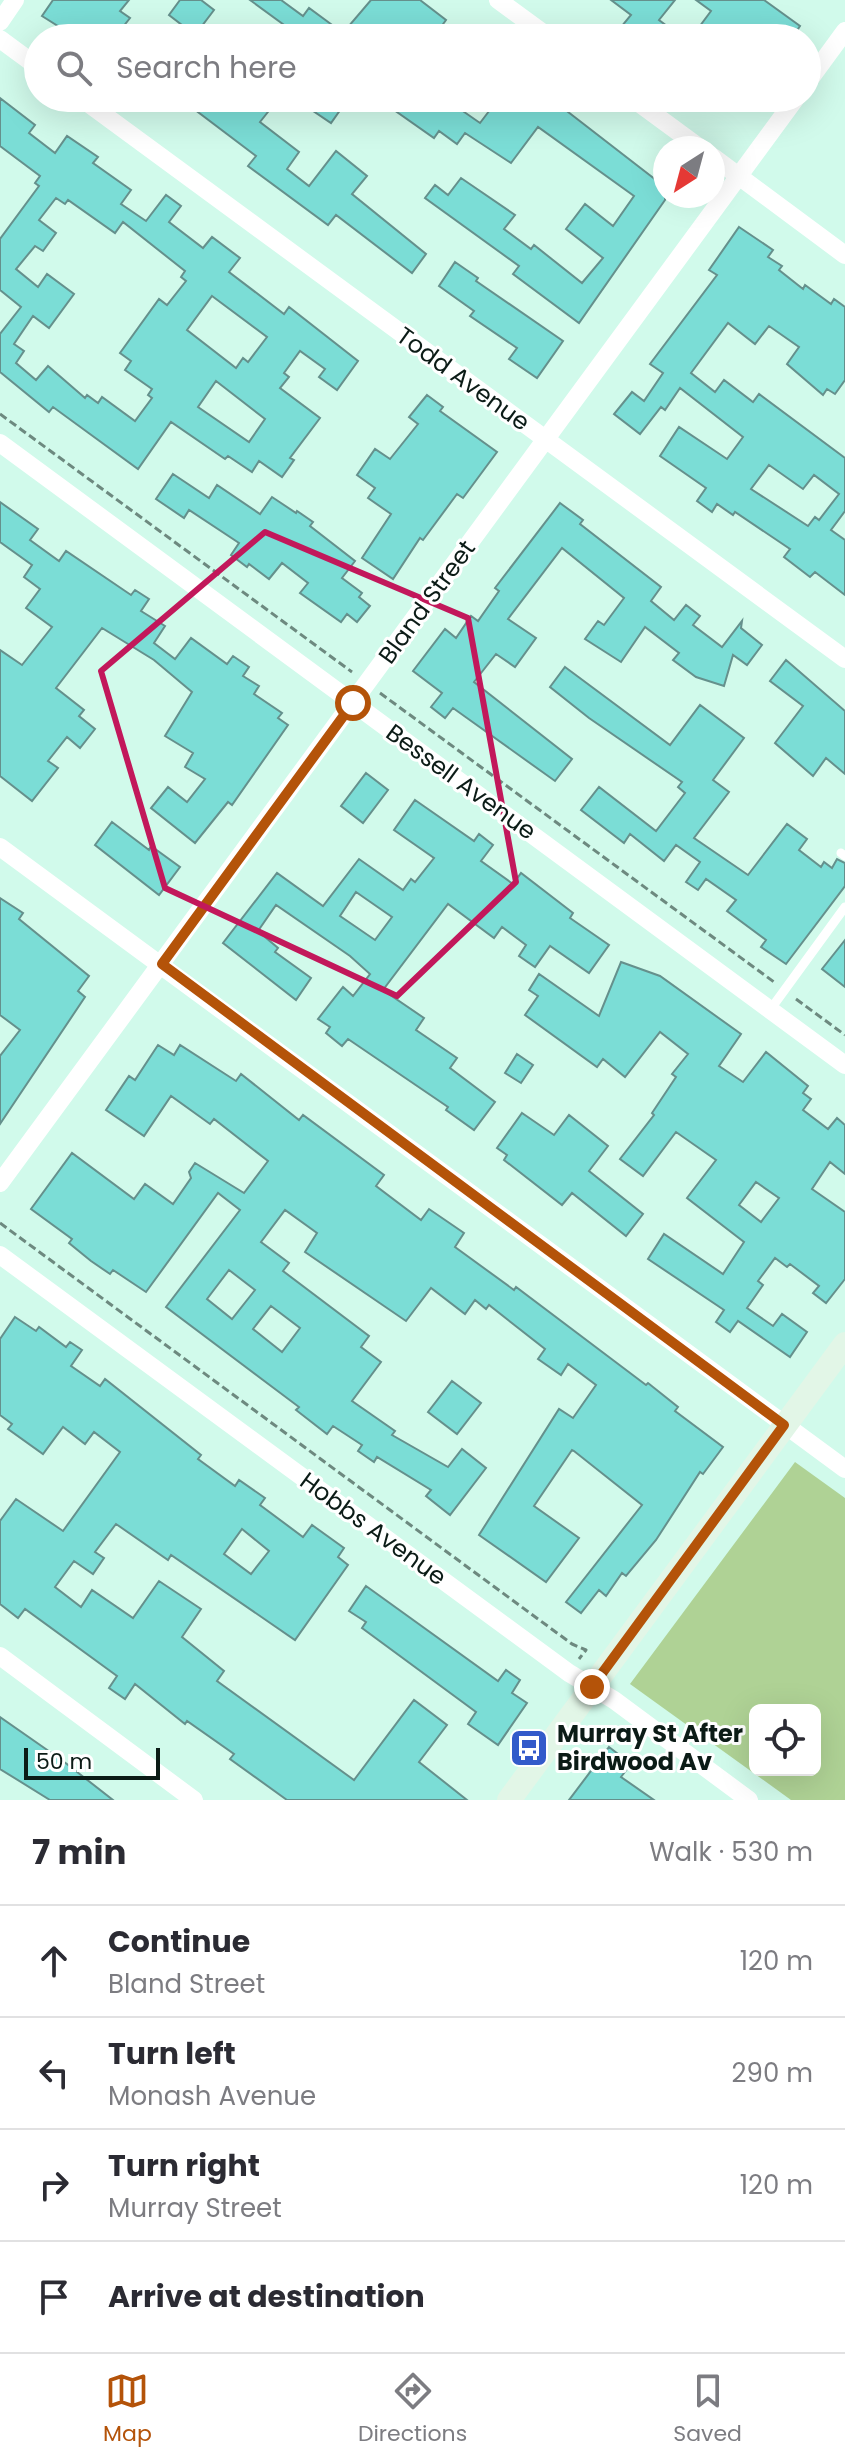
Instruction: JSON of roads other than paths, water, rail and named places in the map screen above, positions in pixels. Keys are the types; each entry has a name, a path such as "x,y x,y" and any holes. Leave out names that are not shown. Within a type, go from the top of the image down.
{"main road":[{"path":"509,1800 845,1344"}],"street":[{"path":"0,22 15,0"},
{"path":"498,0 531,24"},
{"path":"821,64 845,31"},
{"path":"0,39 24,57"},
{"name":"Todd Avenue","path":"100,112 845,659"},
{"path":"651,112 684,136"},
{"name":"Bland Street","path":"0,1183 786,112"},
{"path":"725,166 845,255"},
{"name":"Bessell Avenue","path":"0,443 845,1065"},
{"path":"0,847 845,1469"},
{"name":"Hobbs Avenue","path":"0,1255 749,1800"},
{"path":"0,1656 194,1800"}],"lane":[{"path":"770,1010 845,907"}],"place":[{"name":"Murray St After Birdwood Av","path":"529,1748"}]}
